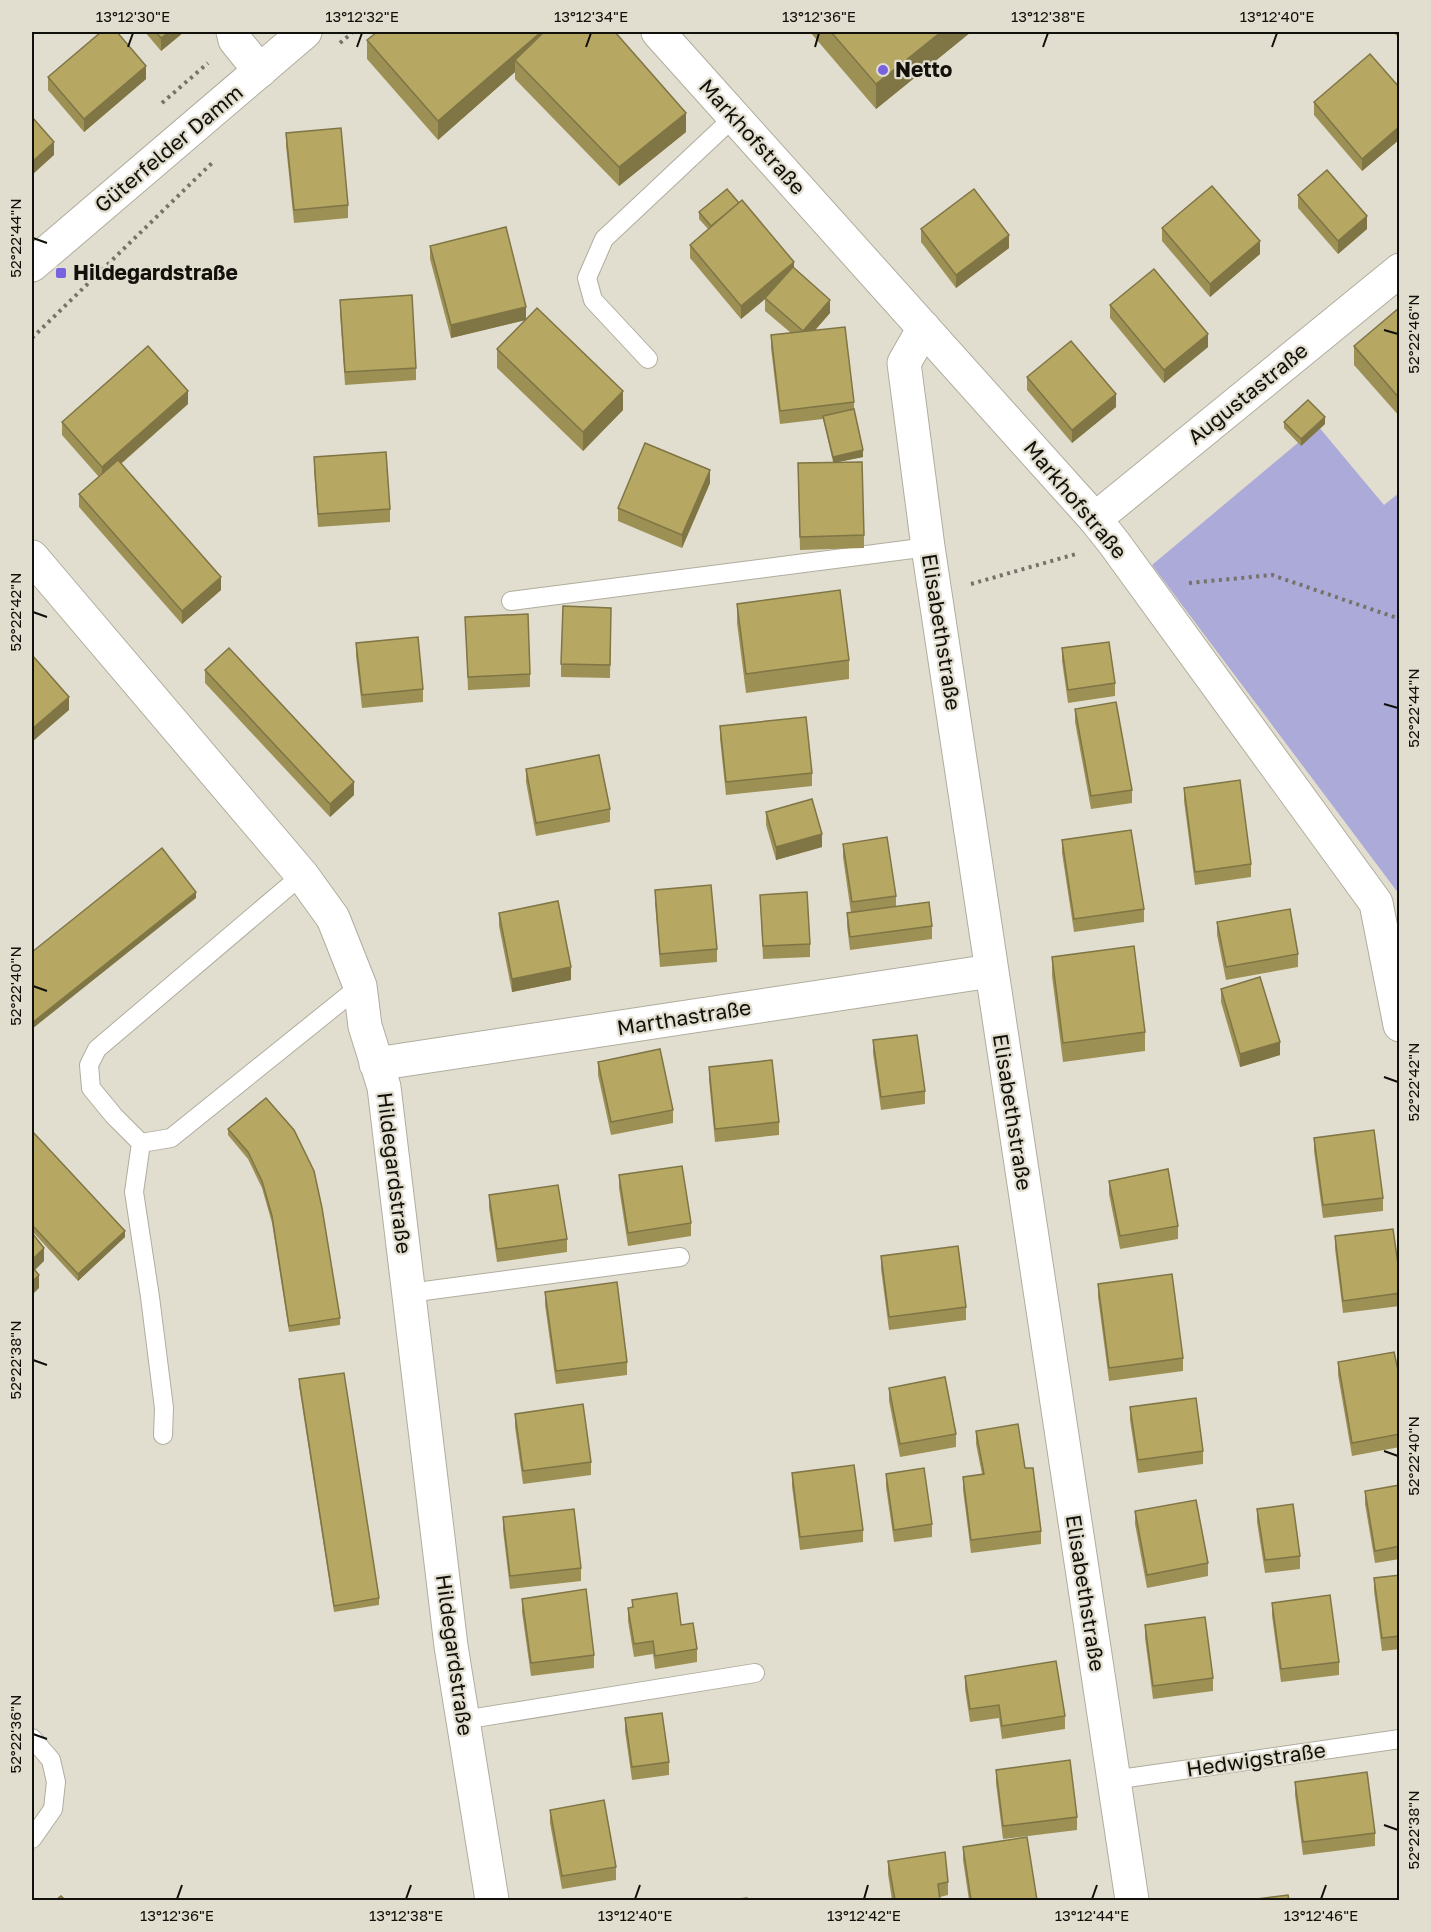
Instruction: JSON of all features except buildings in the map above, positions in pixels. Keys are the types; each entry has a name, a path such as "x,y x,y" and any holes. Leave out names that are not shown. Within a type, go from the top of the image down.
{"street":[{"path":"232,32 235,40 260,71"},
{"name":"Güterfelder Damm","path":"32,265 305,32"},
{"name":"Markhofstraße","path":"658,32 1105,531 1376,903 1400,1025"},
{"name":"Augustastraße","path":"1105,531 1400,270"},
{"name":"Elisabethstraße","path":"924,328 904,363 928,547 1132,1900"},
{"name":"Hildegardstraße","path":"32,557 302,875 333,918 360,986 365,1026 384,1087 451,1646 492,1900"},
{"name":"Marthastraße","path":"376,1064 991,971"}],"lane":[{"path":"648,359 592,300 587,278 604,239 734,117"},
{"path":"511,601 928,547"},
{"path":"141,1143 114,1116 91,1088 89,1065 97,1049 302,875"},
{"path":"141,1143 171,1138 185,1129 360,986"},
{"path":"141,1143 134,1192 165,1408 163,1435"},
{"path":"409,1293 680,1257"},
{"path":"463,1720 755,1673"},
{"path":"32,1738 51,1760 56,1782 54,1809 32,1839"},
{"name":"Hedwigstraße","path":"1113,1780 1400,1740"}],"path":[{"path":"338,45 354,32"},
{"path":"32,338 220,155"},
{"path":"936,594 1105,531"},
{"path":"1145,587 1272,575 1400,619"}],"shaded area":[{"path":"1318,426 1384,505 1399,493 1399,894 1152,565"}],"place":[{"name":"Netto","path":"883,70"},
{"name":"Hildegardstraße","path":"61,273"}]}
